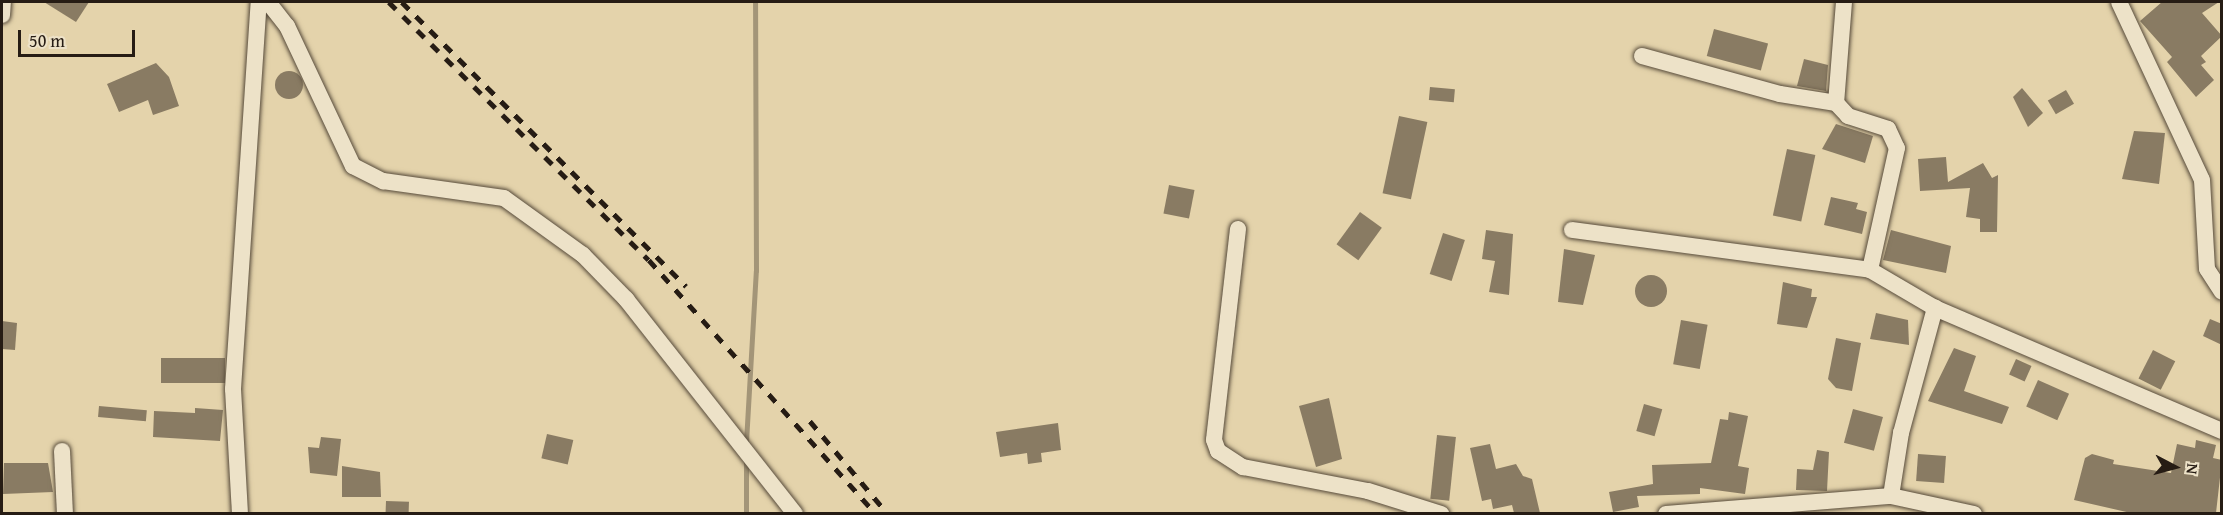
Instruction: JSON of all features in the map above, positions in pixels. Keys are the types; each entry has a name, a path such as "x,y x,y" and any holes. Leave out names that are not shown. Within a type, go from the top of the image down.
{"street":[{"path":"2,15 3,2"},
{"path":"240,513 233,389 243,285 242,186 259,2"},
{"path":"268,2 287,26 353,166 383,181 504,198 583,255 626,299 795,513"},
{"path":"1836,103 1844,2"},
{"path":"2119,2 2202,180 2208,269 2222,292"},
{"path":"1642,56 1780,94 1836,103 1848,116 1888,129 1895,138 1870,270"},
{"path":"1238,229 1214,440 1218,451 1243,467 1368,491 1441,513"},
{"path":"1572,230 1870,270 1935,308 2222,431"},
{"path":"1891,496 1901,433 1935,308"},
{"path":"62,451 64,513"},
{"path":"1666,513 1891,496 1915,507 1974,513"}],"building":[{"path":"44,2 89,2 76,22"},
{"path":"2162,2 2219,2 2202,13 2222,36 2201,56 2206,62 2201,65 2214,80 2196,97 2167,62 2172,57 2140,21"},
{"path":"1714,29 1768,43 1761,71 1707,56"},
{"path":"1804,59 1828,65 1826,91 1797,86"},
{"path":"156,63 169,77 179,106 153,115 148,100 119,112 107,84"},
{"path":"289,71 299,75 303,85 299,95 289,99 279,95 275,85 279,75"},
{"path":"1430,87 1455,89 1454,102 1429,100"},
{"path":"2022,88 2043,113 2028,127 2013,97"},
{"path":"2066,90 2074,104 2056,114 2048,100"},
{"path":"1399,116 1427,122 1411,199 1383,193"},
{"path":"1836,124 1873,136 1865,163 1822,149"},
{"path":"2134,131 2165,133 2159,184 2122,179"},
{"path":"1787,149 1815,155 1801,222 1773,216"},
{"path":"1946,157 1948,182 1983,163 1992,178 1998,175 1997,232 1980,232 1980,219 1966,217 1970,188 1920,191 1918,159"},
{"path":"1169,185 1195,190 1189,218 1163,213"},
{"path":"1831,197 1858,203 1856,209 1867,212 1862,234 1824,225"},
{"path":"1360,212 1382,228 1358,260 1336,244"},
{"path":"1486,230 1513,234 1509,295 1489,292 1495,261 1482,259"},
{"path":"1891,230 1951,246 1946,273 1883,260"},
{"path":"1443,233 1465,240 1452,281 1430,274"},
{"path":"1564,249 1595,255 1583,305 1558,302"},
{"path":"1651,275 1662,280 1667,291 1662,302 1651,307 1640,302 1635,291 1640,280"},
{"path":"1783,282 1812,289 1811,297 1817,297 1807,328 1777,324"},
{"path":"1876,313 1908,320 1909,345 1870,339"},
{"path":"2210,319 2222,324 2222,345 2203,336"},
{"path":"1681,320 1708,325 1700,369 1673,364"},
{"path":"2,321 17,323 15,350 2,349"},
{"path":"1836,338 1861,343 1852,391 1836,388 1828,379"},
{"path":"1954,348 1976,356 1964,391 2009,407 2002,424 1928,401"},
{"path":"2153,350 2175,361 2161,390 2138,379"},
{"path":"161,358 225,358 225,383 161,383"},
{"path":"2016,359 2032,366 2025,381 2009,375"},
{"path":"2038,380 2069,394 2057,420 2026,406"},
{"path":"1329,398 1342,459 1316,467 1299,406"},
{"path":"1644,404 1662,409 1655,436 1636,431"},
{"path":"99,406 147,410 146,421 98,417"},
{"path":"195,408 223,410 220,441 153,437 154,411 195,413"},
{"path":"1853,409 1883,417 1874,451 1844,443"},
{"path":"1729,412 1748,416 1738,466 1749,468 1745,494 1700,488 1700,494 1637,496 1639,507 1613,512 1609,492 1653,484 1652,465 1711,463 1720,419 1728,420"},
{"path":"1058,423 1061,450 1041,453 1042,462 1028,464 1027,453 1000,457 996,432"},
{"path":"547,434 573,440 568,464 541,458"},
{"path":"1437,435 1456,437 1449,501 1430,499"},
{"path":"321,437 341,439 337,476 310,473 308,447 319,448"},
{"path":"2196,440 2216,445 2213,458 2222,460 2216,513 2131,513 2074,500 2085,458 2092,454 2114,460 2113,464 2171,473 2177,444 2195,448"},
{"path":"1490,444 1496,469 1516,464 1523,476 1532,479 1540,513 1514,513 1512,505 1493,509 1491,499 1482,501 1470,448"},
{"path":"1817,450 1829,452 1827,491 1796,490 1797,469 1813,470"},
{"path":"1918,454 1946,456 1944,483 1916,481"},
{"path":"4,463 48,463 53,492 3,494"},
{"path":"342,466 380,472 381,497 342,497"},
{"path":"386,501 409,502 409,514 386,513"}],"waterway":[{"path":"746,442 756,271 755,2"},
{"path":"746,459 746,514"}],"railway":[{"path":"389,2 649,260 876,514"},
{"path":"402,2 686,286"},
{"path":"810,421 888,514"}]}
